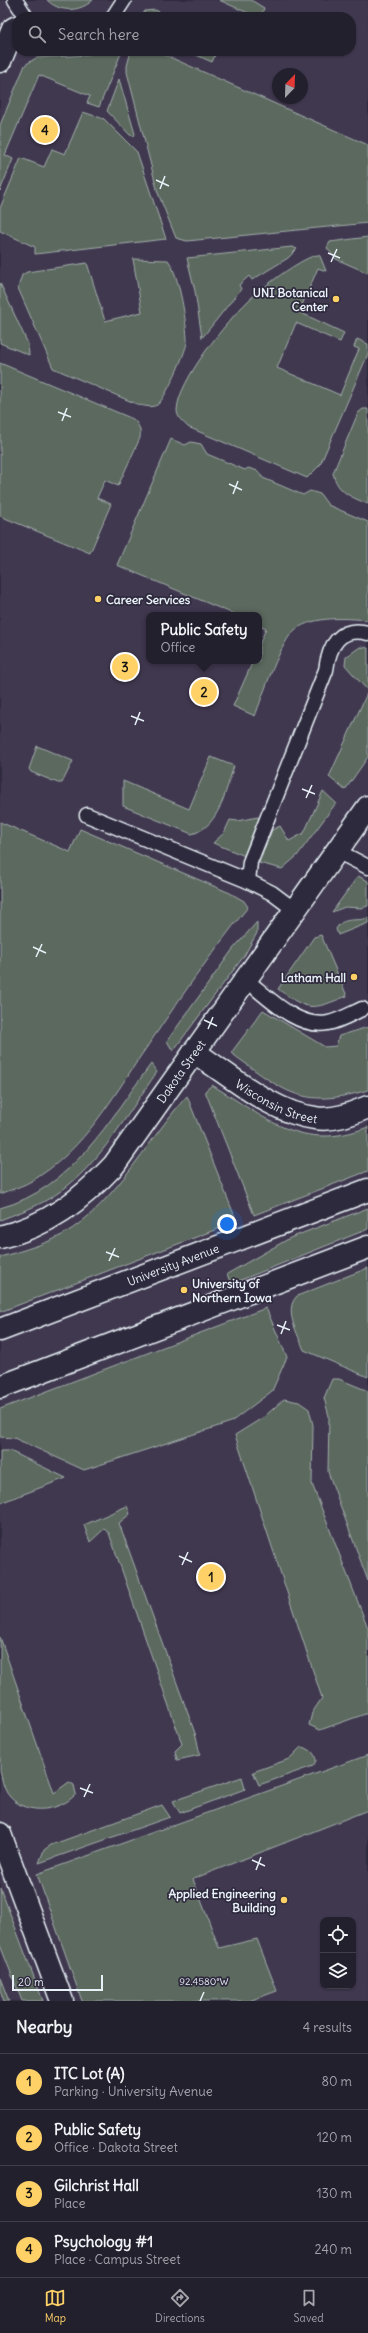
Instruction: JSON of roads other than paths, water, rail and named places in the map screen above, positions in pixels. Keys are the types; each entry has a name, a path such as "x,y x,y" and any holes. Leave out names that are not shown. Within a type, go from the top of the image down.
{"street":[{"path":"0,61 12,31"},
{"name":"Dakota Street","path":"0,1237 35,1225 61,1212 96,1184 130,1144 368,807"},
{"name":"Wisconsin Street","path":"194,1052 270,1102 290,1112 315,1118 330,1118 345,1116 368,1107"},
{"name":"University Avenue","path":"0,1330 368,1190"},
{"path":"0,1387 368,1247"},
{"path":"0,1834 62,2001"}],"lane":[{"path":"15,0 23,12"},
{"path":"116,12 124,0"},
{"path":"248,881 250,862 326,670 332,644 337,639 349,634 357,632 368,633"},
{"path":"87,815 248,881 272,893 296,911"},
{"path":"337,850 368,867"},
{"path":"246,980 282,1008 312,1024 330,1023 362,1009"}],"place":[{"name":"Psychology #1","path":"45,130"},
{"name":"UNI Botanical Center","path":"336,299"},
{"name":"Career Services","path":"98,599"},
{"name":"Gilchrist Hall","path":"125,667"},
{"name":"Public Safety","path":"204,692"},
{"name":"Latham Hall","path":"354,977"},
{"name":"University of Northern Iowa","path":"184,1290"},
{"name":"ITC Lot (A)","path":"211,1577"},
{"name":"Applied Engineering Building","path":"284,1900"}]}
